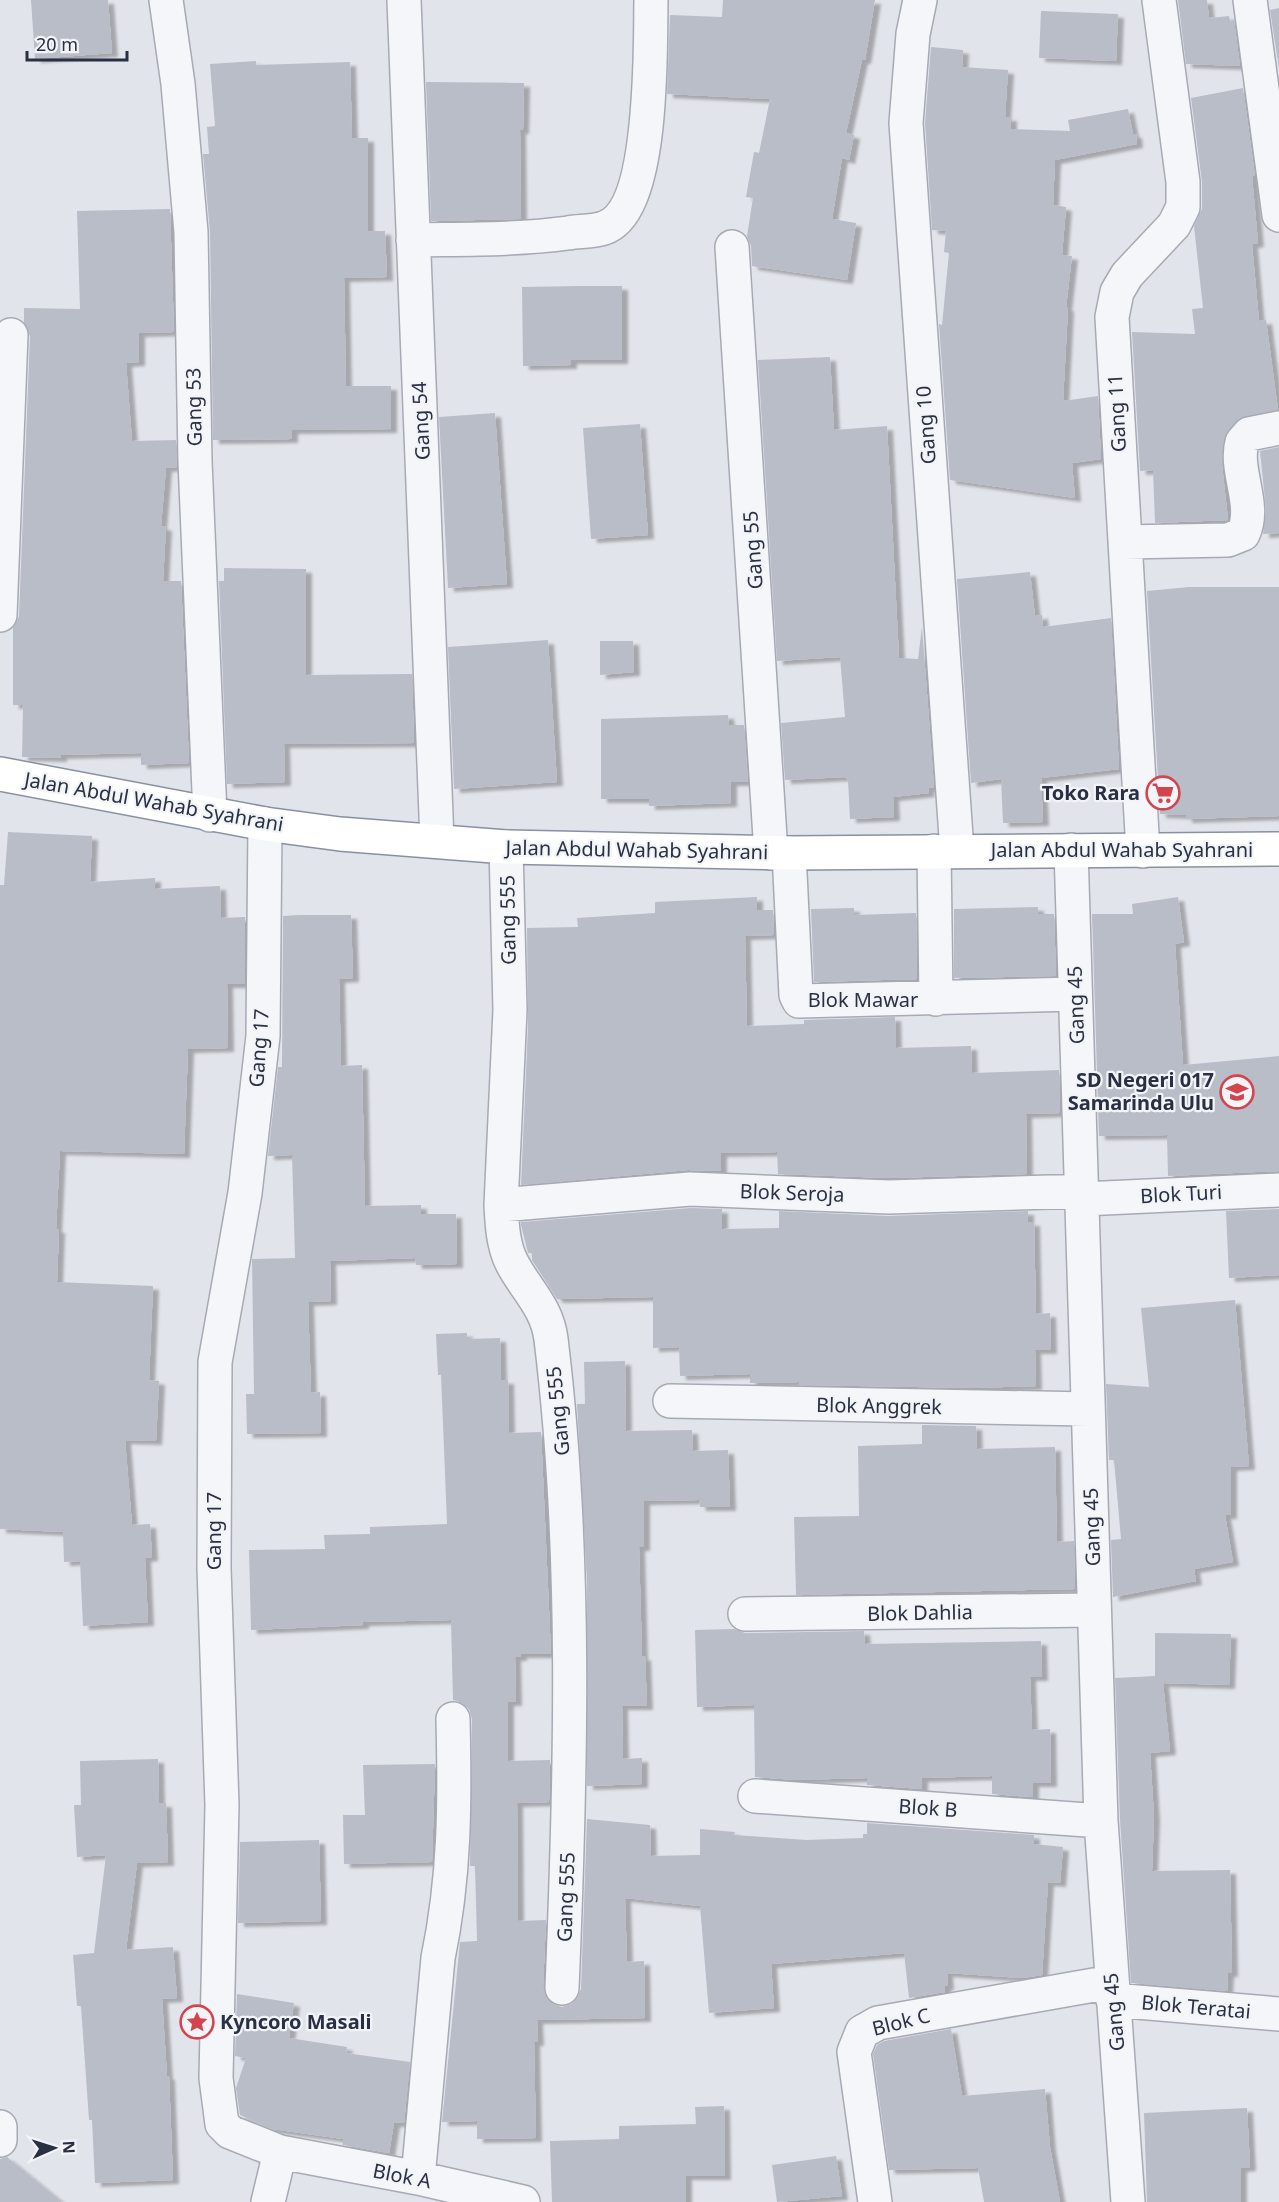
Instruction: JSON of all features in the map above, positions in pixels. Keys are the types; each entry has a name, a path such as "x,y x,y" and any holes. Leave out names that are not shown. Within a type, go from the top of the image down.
{"highway":[{"name":"Jalan Abdul Wahab Syahrani","path":"0,774 266,824 340,834 506,847 780,853 1279,849"}],"street":[{"name":"Gang 53","path":"166,0 178,84 191,232 195,460 210,815"},
{"name":"Gang 54","path":"404,0 437,841"},
{"path":"413,240 532,237 605,228 626,210 643,156 649,91 651,0"},
{"name":"Gang 10","path":"920,0 913,34 906,123 946,851 936,999"},
{"name":"Gang 11","path":"1143,851 1112,317 1117,292 1127,275 1174,225 1183,207 1183,182 1159,0"},
{"path":"1250,0 1279,215"},
{"name":"Gang 55","path":"732,247 780,853"},
{"path":"0,615 11,335"},
{"path":"1125,542 1228,540 1243,534 1247,526 1247,509 1242,442 1249,434 1279,428"},
{"name":"Gang 17","path":"266,824 263,1036 245,1193 214,1362 214,1568 222,1805 216,2078 222,2124 230,2132 280,2152"},
{"name":"Gang 555","path":"506,847 510,1010 501,1205 503,1230 511,1262 542,1306 550,1336 563,1468 571,1769 562,1988"},
{"name":"Gang 45","path":"1071,850 1101,1821 1128,2202"},
{"name":"Blok Mawar","path":"780,853 797,1000 936,999 1075,994"},
{"name":"Blok Seroja","path":"501,1205 690,1189 889,1197 1083,1195"},
{"name":"Blok Turi","path":"1083,1195 1279,1190"},
{"name":"Blok Anggrek","path":"670,1401 1088,1409"},
{"name":"Blok Dahlia","path":"745,1614 1094,1610"},
{"path":"418,2178 438,1959 445,1924 455,1822 453,1719"},
{"name":"Blok B","path":"756,1796 1101,1821"},
{"name":"Blok Teratai","path":"1112,1991 1279,2014"},
{"name":"Blok C","path":"875,2202 854,2052 862,2032 878,2023 1112,1991"},
{"path":"268,2202 280,2152"},
{"name":"Blok A","path":"280,2152 418,2178 523,2202"}],"building":[{"path":"31,0 108,0 112,53 35,59"},
{"path":"723,0 875,0 865,60 862,60 846,133 854,135 849,160 842,158 832,219 856,223 847,280 752,266 751,246 747,236 753,198 746,197 754,152 759,153 770,99 667,94 670,15 722,17"},
{"path":"1178,0 1207,0 1209,18 1229,16 1230,21 1234,20 1240,66 1186,64"},
{"path":"1279,8 1279,68 1270,10"},
{"path":"1041,11 1118,14 1116,61 1039,58"},
{"path":"931,47 963,50 962,67 1008,70 1005,117 1011,117 1011,129 1070,131 1068,120 1128,109 1133,134 1136,134 1137,144 1055,160 1053,205 1066,207 1062,255 1072,256 1066,307 1068,308 1063,401 1098,396 1101,459 1072,463 1075,498 950,480 939,324 942,325 949,253 944,252 946,231 932,230 925,123"},
{"path":"256,61 256,65 350,62 352,138 368,138 368,231 385,231 387,277 344,278 346,386 391,386 391,429 292,430 292,439 213,440 210,232 203,154 209,154 207,127 215,126 210,64"},
{"path":"426,82 524,83 523,130 520,130 521,219 431,221"},
{"path":"1243,88 1255,176 1252,176 1258,243 1252,244 1259,321 1266,320 1278,410 1245,416 1235,422 1224,439 1222,465 1228,520 1155,523 1153,470 1140,471 1132,332 1195,334 1192,309 1203,308 1194,226 1202,208 1202,182 1191,98"},
{"path":"170,209 174,332 139,333 139,362 126,363 132,441 176,440 177,467 166,468 161,526 166,527 163,581 181,581 189,763 141,765 141,753 61,755 61,758 22,757 23,705 13,705 13,628 19,616 30,336 24,323 24,308 80,309 77,211"},
{"path":"622,286 622,360 571,360 571,365 523,366 522,287"},
{"path":"830,357 834,430 887,426 899,658 918,659 922,627 934,787 928,788 929,793 893,797 894,817 850,819 848,780 845,777 785,780 781,723 845,717 840,657 777,661 758,360"},
{"path":"495,413 507,584 448,588 439,417"},
{"path":"640,424 648,535 591,539 583,428"},
{"path":"1279,447 1279,533 1263,534 1266,510 1260,451"},
{"path":"224,568 306,569 306,675 412,674 414,743 284,744 285,782 227,784 219,581 224,581"},
{"path":"1030,572 1035,616 1042,615 1043,627 1111,618 1119,769 1041,778 1043,822 1003,823 1001,779 971,783 957,579"},
{"path":"1189,587 1279,587 1279,816 1186,819 1186,815 1160,814 1147,591"},
{"path":"548,640 557,782 454,789 448,647"},
{"path":"600,641 633,641 634,672 600,675"},
{"path":"728,715 729,725 744,725 748,782 731,782 731,803 649,806 649,799 601,799 601,719"},
{"path":"8,832 92,836 90,882 155,878 155,889 220,886 221,918 245,917 245,984 227,984 228,1048 188,1049 184,1154 60,1151 56,1229 59,1229 57,1282 153,1286 149,1380 159,1381 156,1441 125,1440 132,1525 150,1524 152,1557 145,1558 148,1622 83,1626 80,1561 64,1562 63,1532 0,1529 0,885 4,885"},
{"path":"757,897 757,910 773,910 774,935 745,936 747,1026 804,1024 804,1020 895,1017 896,1048 971,1046 972,1073 1059,1070 1060,1113 1026,1114 1027,1174 889,1178 778,1174 777,1152 721,1153 721,1171 688,1170 521,1185 528,1027 527,928 578,927 577,918 655,913 655,902"},
{"path":"1178,897 1184,942 1175,944 1183,1065 1279,1056 1279,1171 1168,1176 1167,1135 1099,1136 1092,914 1133,914 1132,904"},
{"path":"1038,907 1038,914 1054,914 1056,976 954,978 954,909"},
{"path":"854,908 854,915 916,913 917,979 814,982 811,909"},
{"path":"351,915 353,978 339,979 341,1066 362,1065 365,1206 421,1205 421,1214 456,1214 457,1264 416,1265 415,1258 330,1261 331,1301 308,1302 311,1393 320,1392 321,1433 247,1434 246,1394 254,1394 252,1259 295,1258 292,1155 268,1156 278,1067 282,1067 283,916"},
{"path":"690,1208 722,1209 722,1229 779,1228 779,1211 888,1216 1028,1211 1028,1222 1034,1222 1036,1314 1050,1313 1051,1350 1035,1350 1036,1386 975,1388 799,1385 799,1382 750,1383 750,1374 680,1376 679,1347 653,1348 653,1297 557,1299 532,1260 532,1253 528,1253 521,1225 521,1222"},
{"path":"1279,1209 1279,1275 1229,1278 1226,1211"},
{"path":"1235,1300 1249,1466 1231,1467 1231,1515 1225,1515 1233,1562 1194,1569 1196,1581 1113,1597 1111,1540 1121,1539 1114,1460 1109,1460 1106,1384 1149,1387 1141,1308"},
{"path":"467,1333 467,1339 500,1338 501,1380 508,1380 509,1433 541,1432 551,1654 521,1654 521,1657 515,1657 516,1702 508,1702 508,1761 550,1760 549,1802 517,1803 518,1921 546,1920 543,1987 546,1997 553,2004 562,2007 571,2004 581,1989 587,1819 650,1825 651,1856 700,1855 700,1829 735,1832 734,1835 806,1840 863,1838 863,1834 867,1834 867,1823 1034,1835 1034,1844 1063,1847 1060,1883 1048,1882 1042,1975 1023,1978 947,1973 948,1986 945,1986 945,1992 909,1998 904,1953 771,1964 774,2008 709,2013 700,1906 625,1898 627,1962 644,1961 645,2018 537,2020 538,2042 534,2042 536,2138 477,2139 477,2121 442,2122 460,1942 477,1941 475,1866 470,1866 472,1719 469,1709 461,1702 453,1700 451,1620 363,1622 363,1625 251,1630 249,1550 325,1549 324,1535 370,1534 370,1527 447,1524 441,1375 438,1375 436,1334"},
{"path":"625,1361 626,1431 692,1430 693,1451 728,1450 730,1507 700,1507 699,1500 644,1501 644,1547 639,1547 642,1657 645,1656 647,1706 622,1706 623,1759 642,1758 642,1784 587,1786 587,1581 577,1404 585,1404 584,1362"},
{"path":"922,1425 976,1426 977,1449 1055,1447 1057,1542 1074,1541 1075,1589 796,1595 794,1517 859,1516 858,1446 922,1444"},
{"path":"734,1629 745,1633 864,1631 865,1644 1041,1641 1042,1677 1030,1677 1032,1730 1050,1729 1051,1783 1033,1783 1033,1797 992,1794 992,1776 922,1778 922,1789 867,1785 867,1778 796,1780 755,1777 754,1705 697,1707 695,1630"},
{"path":"1155,1633 1231,1634 1229,1685 1163,1683 1170,1751 1150,1753 1154,1817 1152,1871 1230,1870 1232,1973 1228,1973 1227,1991 1131,1983 1120,1820 1115,1678 1155,1676"},
{"path":"158,1759 159,1803 166,1803 168,1862 137,1863 126,1950 173,1947 177,1998 162,1999 167,2076 169,2076 173,2180 95,2183 92,2120 89,2120 81,2006 77,2006 73,1955 94,1953 106,1855 77,1857 74,1805 81,1805 80,1761"},
{"path":"435,1764 432,1862 344,1864 343,1815 365,1815 363,1765"},
{"path":"319,1840 321,1921 238,1923 240,1842"},
{"path":"237,1994 294,2003 289,2038 347,2047 346,2053 410,2062 404,2123 394,2123 389,2153 343,2145 343,2139 272,2129 240,2115 236,2088 246,2058 235,2056"},
{"path":"951,2029 962,2096 1045,2089 1050,2147 1060,2202 984,2202 978,2168 889,2170 873,2054 877,2045 884,2041"},
{"path":"724,2106 725,2176 686,2176 686,2202 552,2202 550,2141 619,2139 619,2126 696,2124 695,2107"},
{"path":"1247,2108 1250,2167 1241,2168 1241,2202 1147,2202 1144,2113"},
{"path":"836,2156 842,2196 777,2202 772,2165"},
{"path":"7,2157 62,2202 0,2202 0,2159"}],"place":[{"name":"Toko Rara","path":"1163,793"},
{"name":"SD Negeri 017 Samarinda Ulu","path":"1237,1092"},
{"name":"Kyncoro Masali","path":"197,2022"}]}
